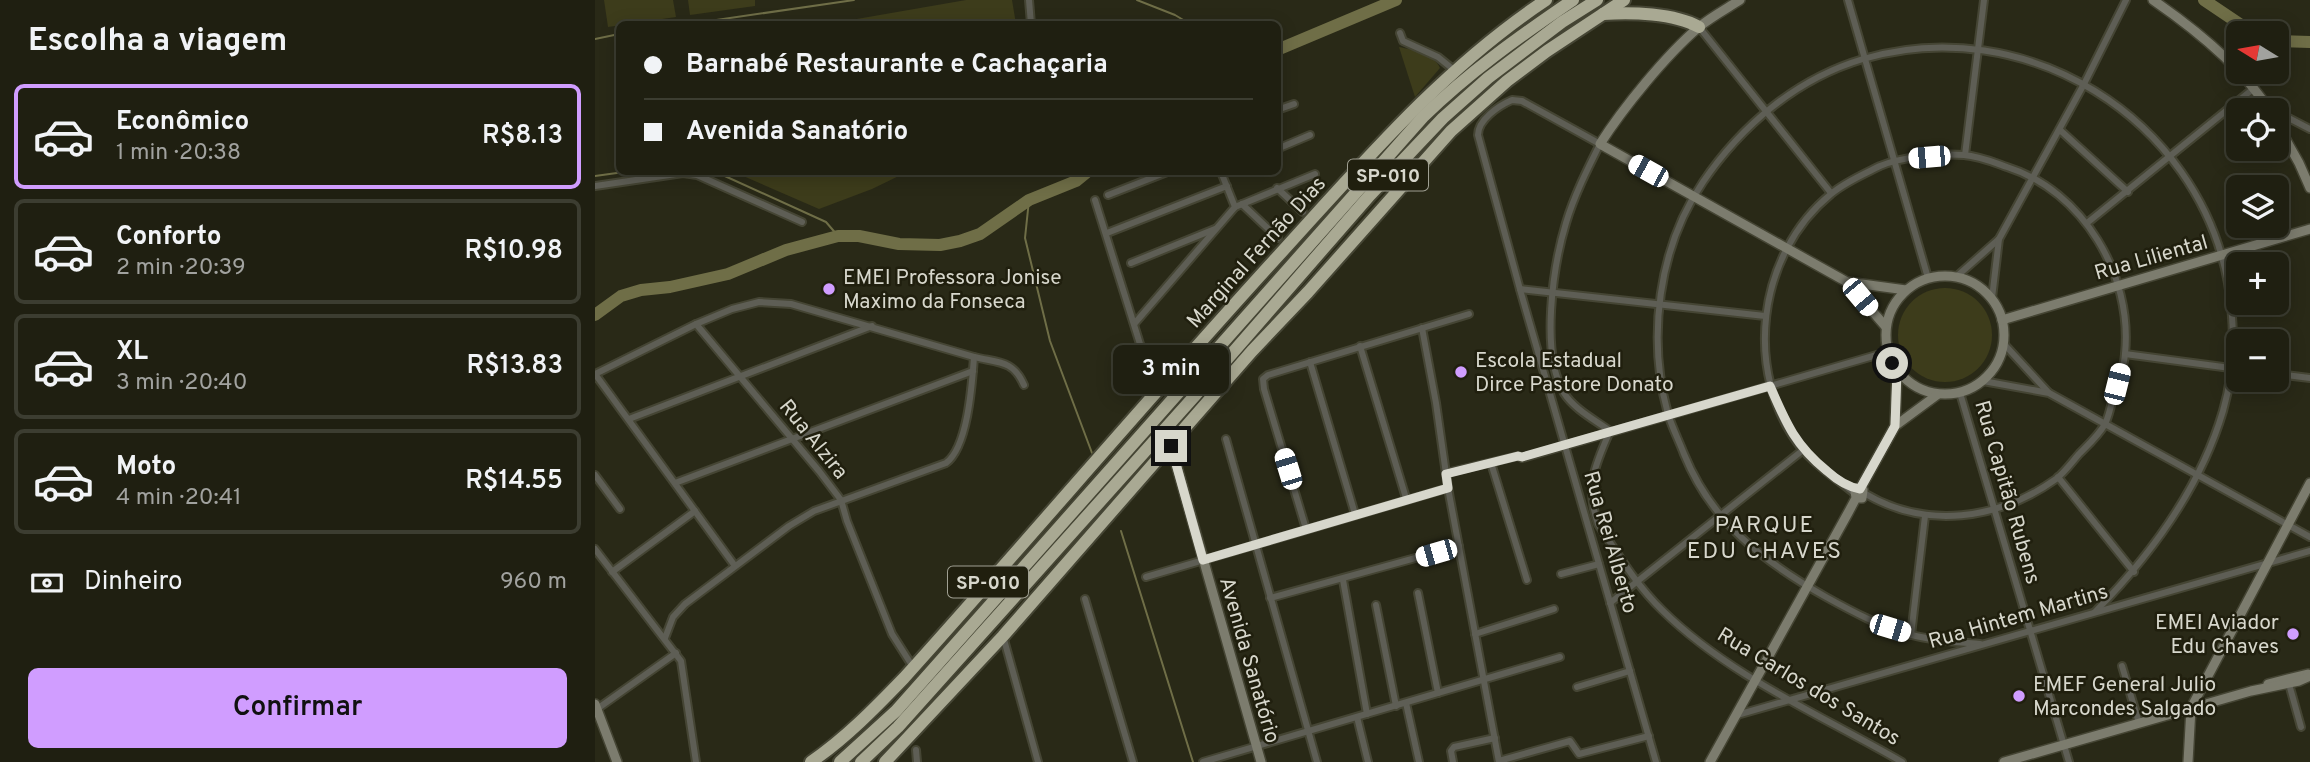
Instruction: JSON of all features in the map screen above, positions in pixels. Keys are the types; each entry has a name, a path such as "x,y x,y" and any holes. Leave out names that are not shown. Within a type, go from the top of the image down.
{"highway":[{"name":"Marginal Fernão Dias","path":"811,762 868,715 913,667 1387,136 1454,69 1546,0"},
{"name":"SP-010","path":"840,762 895,711 1423,117 1450,91 1520,36 1573,0"},
{"name":"SP-010","path":"861,762 898,727 1208,381 1370,195 1443,118 1488,78 1562,22 1597,0"},
{"name":"SP-010","path":"885,762 1003,636 1252,351 1451,131 1526,67 1624,0"},
{"path":"1603,14 1650,15 1685,21 1699,27"}],"street":[{"path":"1029,0 1031,21"},
{"path":"1610,431 1571,402 1560,384 1551,354 1556,267 1566,222 1600,144 1634,99 1699,27 1740,0"},
{"path":"1848,0 1928,278"},
{"path":"1965,155 1984,0"},
{"path":"1956,276 1999,239 2060,130 2126,0"},
{"path":"2153,0 2199,35 2261,98"},
{"path":"1699,27 1831,193"},
{"path":"1399,33 1403,41 1438,57 1454,69"},
{"path":"1980,644 1911,635 1863,617 1807,586 1764,559 1720,516 1692,472 1668,415 1658,359 1660,303 1670,252 1693,197 1723,154 1766,111 1816,79 1865,59 1920,49 1978,50 2031,60 2084,84 2131,116 2170,156 2200,203 2223,254 2234,329"},
{"path":"2087,223 2253,89"},
{"name":"Rua Rei Alberto","path":"1600,144 1517,99 1498,108 1478,129 1520,289 1656,762"},
{"path":"1281,109 1294,104"},
{"path":"2289,119 2310,129"},
{"path":"2060,130 2128,192"},
{"path":"1281,147 1310,135"},
{"path":"1600,144 1847,282 1886,327"},
{"path":"2289,145 2310,188"},
{"path":"1965,155 2034,177 2087,223 2119,284 2125,324 2125,354 2105,424 2058,477 1994,509 1963,515 1925,516 1910,514 1859,494 1803,450 1786,422 1770,386 1765,316 1775,273 1785,248 1831,193 1894,160 1965,155"},
{"path":"1135,323 1238,205 1315,174"},
{"path":"595,186 669,175"},
{"path":"697,175 802,222"},
{"path":"1108,195 1159,175"},
{"path":"1222,175 1238,205 1279,238"},
{"path":"1107,233 1227,186"},
{"path":"1277,188 1303,212"},
{"path":"1095,200 1156,393"},
{"path":"1131,263 1217,228"},
{"name":"Rua Liliental","path":"2003,320 2310,229"},
{"path":"1992,299 1999,239"},
{"path":"1956,276 1982,288 1992,299 2003,320 2004,344 1993,371 1983,381 1960,393 1937,395 1922,391 1897,371 1887,352 1886,327 1892,307 1906,290 1928,278 1956,276"},
{"path":"1847,282 1906,290"},
{"path":"1520,289 1765,316"},
{"path":"735,566 595,374 696,324 733,309 759,302 772,302 791,304 1010,366 1019,373 1024,385"},
{"path":"1306,529 1262,381 1268,375 1469,314"},
{"name":"Rua Alzira","path":"696,324 841,500 892,634 913,667"},
{"path":"629,419 872,326"},
{"path":"1422,328 1448,488 1499,761 1568,741 1571,741 1579,754 1649,736"},
{"path":"2004,344 2049,393 2310,537"},
{"path":"1360,346 1406,498"},
{"path":"1446,474 1522,457 1887,352"},
{"path":"2125,354 2226,367"},
{"path":"665,638 676,613 789,526 814,511 951,459 961,440 974,357"},
{"path":"1310,362 1355,514"},
{"path":"675,483 973,371"},
{"path":"1895,426 1897,371"},
{"path":"2289,375 2310,378"},
{"path":"1983,381 2049,393"},
{"path":"2095,612 2134,572 2158,540 2197,475 2229,392"},
{"name":"Rua Capitão Rubens","path":"1960,393 2069,762"},
{"path":"1710,762 1895,426 1937,395"},
{"name":"Rua Carlos dos Santos","path":"1610,431 1592,480 1593,508 1598,524 1637,582 1663,611 1688,633 1755,680 1902,762"},
{"path":"1226,439 1317,762"},
{"name":"Avenida Sanatório","path":"1171,446 1261,762"},
{"path":"1610,603 1803,450"},
{"path":"1491,463 1527,580"},
{"path":"595,475 620,509"},
{"path":"2058,477 2134,572"},
{"path":"2188,762 2192,709 2310,482"},
{"path":"1146,577 1406,498 1448,488"},
{"path":"613,572 695,511"},
{"path":"1911,635 1925,516"},
{"path":"1270,598 1459,546"},
{"path":"595,549 681,661 696,762"},
{"name":"Rua Hintem Martins","path":"1735,715 2310,551"},
{"path":"1561,574 1599,564"},
{"path":"1343,580 1367,714"},
{"path":"1418,593 1438,693"},
{"path":"1085,599 1133,762"},
{"path":"1376,605 1396,706"},
{"path":"1475,634 1554,609"},
{"path":"1003,636 1038,762"},
{"path":"617,762 596,707 676,653"},
{"path":"1204,762 1560,657"},
{"path":"2122,666 2139,723"},
{"path":"1577,687 1630,671"},
{"path":"2251,691 2276,680 2310,675"},
{"path":"2004,762 2251,691 2288,684 2310,675"},
{"path":"2288,684 2301,727"},
{"path":"1406,703 1419,762"},
{"path":"1357,717 1368,762"},
{"path":"1453,762 1451,751 1454,747 1495,738"},
{"path":"916,750 918,762"}],"shaded area":[{"path":"604,0 673,0 676,17 649,21 616,21 616,26 608,27"},
{"path":"688,0 755,0 755,6 690,15"},
{"path":"966,0 1012,0 1016,21 845,21"},
{"path":"1399,47 1428,56 1440,68 1415,97"},
{"path":"741,175 901,175 872,189 819,209"},
{"path":"1945,288 1963,291 1978,302 1989,317 1992,335 1989,353 1978,368 1963,379 1945,382 1927,379 1912,368 1901,353 1898,335 1901,317 1912,302 1927,291"}],"waterway":[{"path":"710,21 854,0"},
{"path":"1137,0 1185,21"},
{"path":"1281,48 1396,0"},
{"path":"2204,0 2235,21"},
{"path":"595,39 616,35"},
{"path":"2289,41 2310,42"},
{"path":"595,176 616,173"},
{"path":"723,175 826,222 838,236"},
{"path":"595,315 621,296 728,274 786,250 838,236 859,236 899,244 940,245 960,241 980,234 1029,200 1076,181 1083,175"},
{"path":"1029,200 1025,238 1050,341 1092,453"},
{"path":"1121,531 1193,762"}],"place":[{"name":"EMEI Professora Jonise Maximo da Fonseca","path":"829,289"},
{"name":"Escola Estadual Dirce Pastore Donato","path":"1461,372"},
{"name":"EMEI Aviador Edu Chaves","path":"2293,634"},
{"name":"EMEF General Julio Marcondes Salgado","path":"2019,696"}],"district":[{"name":"PARQUE EDU CHAVES","path":"1765,537"}],"route":[{"path":"1171,446 1203,560 1406,498 1448,488 1446,474 1522,457 1770,386 1782,414 1803,450 1842,483 1860,489 1895,426 1897,371 1892,363"}]}
